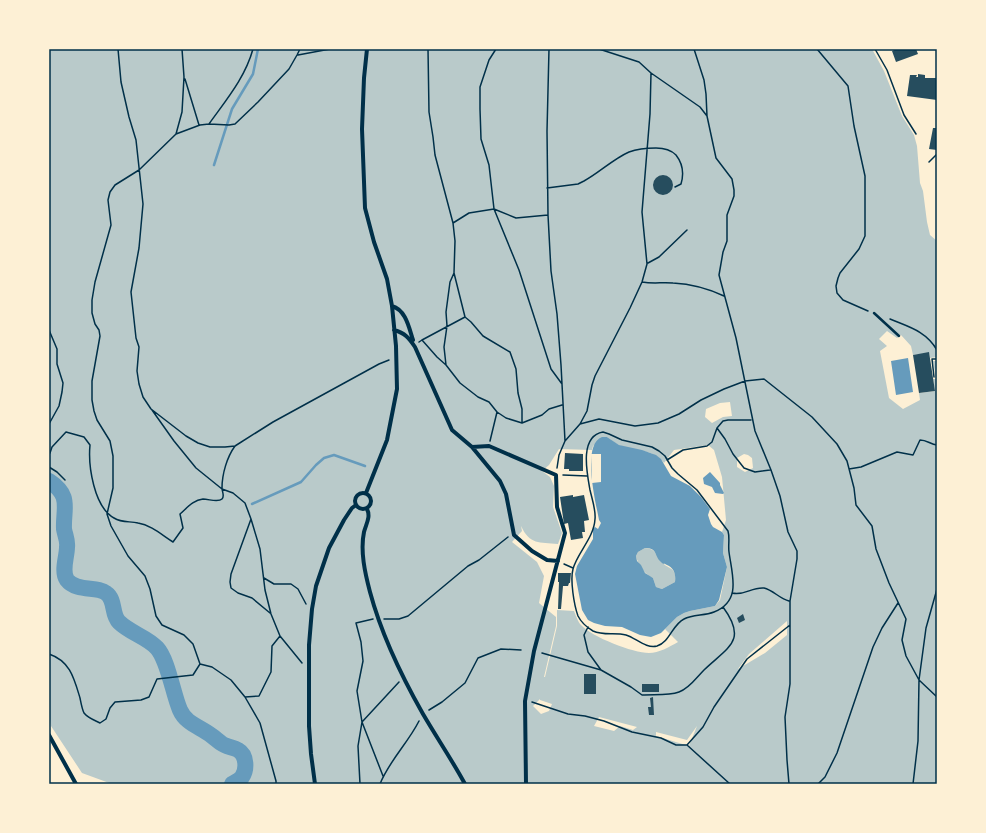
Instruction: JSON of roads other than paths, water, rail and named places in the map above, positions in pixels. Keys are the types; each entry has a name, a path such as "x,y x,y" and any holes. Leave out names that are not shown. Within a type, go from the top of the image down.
{"street":[{"path":"366,493 390,427 397,389 392,306 387,279 374,242 365,208 362,158 362,101 367,49"},
{"path":"392,306 398,307 404,314 417,352"},
{"path":"394,330 408,336 415,347 452,430 472,447 500,481 506,494 514,535 532,551 547,560 558,561"},
{"path":"472,447 489,446 556,475 557,507 565,532 534,651 525,701 526,784"},
{"path":"315,784 309,740 309,645 312,609 316,586 329,548 344,520 352,508 356,505 357,496 366,493"},
{"path":"356,505 363,510 371,506 372,501 370,496 366,493"},
{"path":"367,509 369,513 363,541 364,561 370,591 378,619 404,677 423,714 466,784"},
{"path":"49,735 76,784"}],"lane":[{"path":"874,313 899,336"}],"water":[{"path":"908,358 913,392 896,395 891,361"},
{"path":"602,437 607,437 619,445 656,455 661,459 671,476 690,486 710,509 708,515 711,524 724,535 723,553 727,567 719,600 715,606 684,613 677,617 661,633 651,637 640,635 622,627 605,626 588,620 582,610 575,574 577,566 593,539 593,529 595,527 598,529 601,523 599,520 593,488 591,462 592,451 596,442","holes":["645,548 652,549 659,560 671,568 675,574 675,582 662,589 656,587 653,578 645,573 637,561 636,556 638,552"]},
{"path":"710,472 720,483 724,493 723,494 715,493 712,487 704,484 703,478"}],"waterway":[{"path":"214,165 232,109 253,74 258,49"},
{"path":"252,504 301,482 324,458 334,455 365,466"},
{"path":"49,481 61,492 64,497 64,529 67,540 64,572 67,580 71,584 81,588 98,590 106,593 111,599 115,615 119,622 157,648 164,660 177,703 186,719 223,744 238,750 243,755 245,759 244,774 240,779 232,784"}]}
